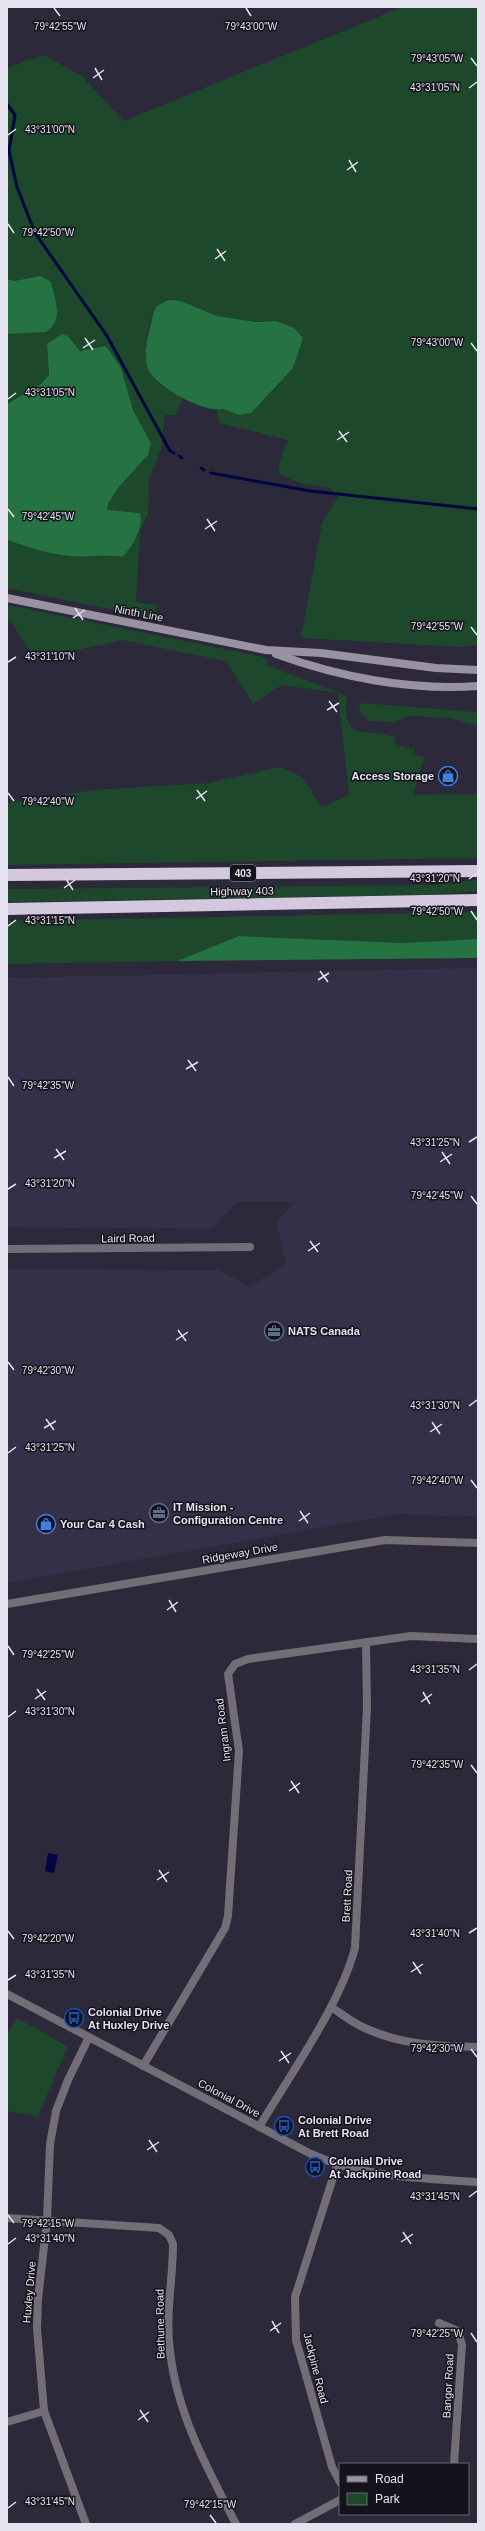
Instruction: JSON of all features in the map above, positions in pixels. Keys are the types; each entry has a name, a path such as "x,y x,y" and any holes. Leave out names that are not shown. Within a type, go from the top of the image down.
{"highway":[{"name":"Highway 403","path":"7,875 478,871"},
{"name":"Highway 403","path":"7,909 478,900"}],"main road":[{"name":"Ninth Line","path":"7,598 266,650 321,654 436,668 478,670"},
{"name":"Ninth Line","path":"266,650 318,669 353,676 451,688 478,686"}],"street":[{"name":"Laird Road","path":"7,1249 250,1247"},
{"name":"Ridgeway Drive","path":"7,1604 385,1540 478,1543"},
{"name":"Ingram Road","path":"143,2066 224,1928 228,1916 239,1751 228,1674 235,1664 248,1659 411,1636 478,1639"},
{"name":"Brett Road","path":"259,2127 331,2007 346,1976 356,1948 367,1707 366,1642"},
{"name":"Colonial Drive","path":"7,1994 259,2127 337,2165 374,2172 478,2182"},
{"path":"331,2007 366,2029 389,2038 405,2042 478,2047"},
{"name":"Huxley Drive","path":"86,2524 44,2412 37,2328 38,2299 47,2220 50,2144 56,2111 68,2080 89,2038"},
{"name":"Jackpine Road","path":"337,2165 295,2297 294,2321 296,2340 328,2453 339,2480"},
{"name":"Bethune Road","path":"7,2218 159,2228 169,2235 173,2244 168,2307 170,2350 176,2391 195,2443 236,2524"},
{"name":"Bangor Road","path":"439,2323 458,2331 462,2344 454,2463"},
{"path":"7,2422 44,2412"},
{"path":"295,2524 339,2501"}],"shaded area":[{"path":"478,968 478,1517 398,1514 7,1583 7,1269 218,1270 250,1287 286,1263 276,1222 295,1202 237,1202 212,1229 7,1227 7,978"},
{"path":"48,1853 58,1855 54,1873 45,1871"}],"green space":[{"path":"402,7 478,7 478,645 461,647 301,638 322,523 338,497 330,488 303,484 280,475 279,463 288,440 219,423 217,411 222,409 239,415 276,321 246,321 224,318 187,304 173,301 157,306 147,334 146,345 152,375 161,385 183,400 175,415 165,415 161,449 149,480 148,515 140,530 136,602 158,605 150,617 7,588 7,540 53,554 122,557 107,510 109,502 117,487 142,462 151,443 133,410 121,368 80,351 68,336 62,334 47,344 49,375 41,384 7,404 7,334 21,334 40,276 14,281 7,279 7,68 44,55 82,76 124,121"},
{"path":"40,276 51,282 57,310 55,322 51,328 45,332 7,334 7,279 14,281"},
{"path":"168,300 181,301 217,316 256,322 276,321 294,328 303,338 293,368 251,413 239,415 223,409 204,407 192,403 168,389 158,381 151,374 147,366 146,352 154,311 157,306"},
{"path":"62,334 68,336 80,351 106,346 121,368 133,410 151,443 148,455 117,489 108,504 107,510 140,513 141,519 139,531 130,548 122,557 53,554 7,540 7,404 41,384 49,375 47,344"},
{"path":"7,605 268,658 266,665 339,693 347,697 346,711 348,721 352,727 365,732 396,737 394,744 412,749 416,742 413,754 424,757 413,795 478,794 478,858 7,865 7,803 94,790 209,783 279,767 302,777 322,807 349,795 338,693 282,685 253,704 226,661 123,640 35,659 11,622 7,621"},
{"path":"360,703 478,712 478,726 450,718 407,716 396,722 368,721 359,710"},
{"path":"478,880 478,891 422,895 7,902 7,889 433,885"},
{"path":"478,912 478,939 403,943 239,936 177,961 7,964 7,921"},
{"path":"239,936 403,943 478,939 478,958 177,961"},
{"path":"17,2018 65,2045 67,2048 38,2116 7,2111 7,2035"}],"waterway":[{"path":"7,104 15,115 9,151 17,187 35,233 107,336 170,451 174,453"},
{"path":"211,473 310,491 478,509"}],"place":[{"name":"Access Storage","path":"448,776"},
{"name":"NATS Canada","path":"274,1331"},
{"name":"IT Mission - Configuration Centre","path":"159,1513"},
{"name":"Your Car 4 Cash","path":"46,1524"},
{"name":"Colonial Drive At Huxley Drive","path":"74,2018"},
{"name":"Colonial Drive At Brett Road","path":"284,2126"},
{"name":"Colonial Drive At Jackpine Road","path":"315,2167"}]}
